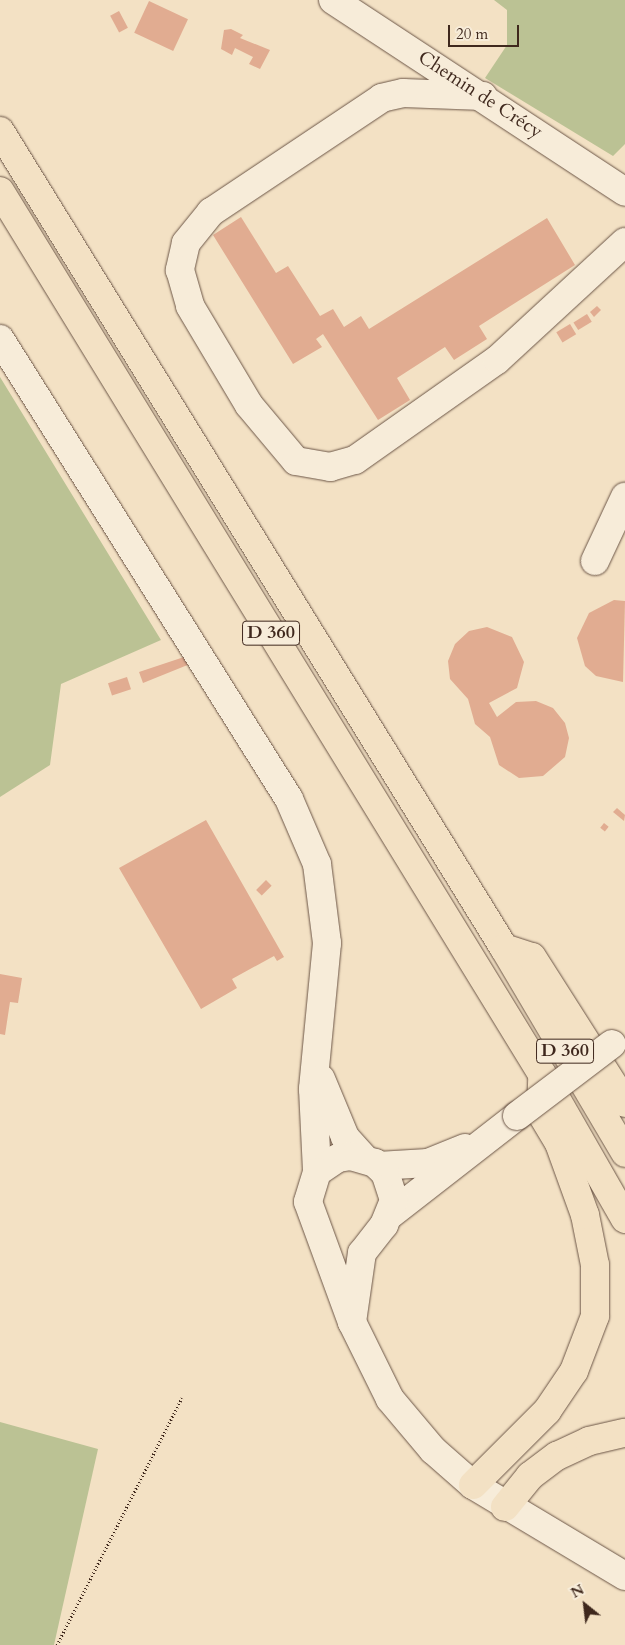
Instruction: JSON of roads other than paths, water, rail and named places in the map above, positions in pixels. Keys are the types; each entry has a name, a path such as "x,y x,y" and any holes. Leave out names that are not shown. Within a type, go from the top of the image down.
{"highway":[{"name":"D 360","path":"0,131 504,948 625,1154"},
{"name":"D 360","path":"0,191 542,1074 625,1219"},
{"path":"504,948 532,957 625,1103"},
{"path":"474,1485 547,1411 574,1371 595,1316 595,1265 585,1215 559,1143 541,1113 542,1074"},
{"path":"505,1507 530,1476 557,1456 590,1441 625,1433"}],"street":[{"name":"Chemin de Crécy","path":"334,0 483,96 625,192"},
{"path":"483,96 403,93 382,98 211,212 186,243 180,270 190,306 249,405 296,461 330,467 355,460 497,360 625,242"},
{"path":"0,338 289,799 316,864 327,943 313,1089 317,1172 308,1202 320,1228 352,1322 390,1399 433,1450 474,1485 505,1507 625,1576"},
{"path":"595,561 625,497"},
{"path":"320,1228 348,1241 383,1224 485,1140 619,1039"},
{"path":"317,1053 331,1109 371,1162 392,1186 383,1224 362,1253 352,1322"},
{"path":"317,1172 338,1158 371,1162 428,1163 485,1140"}]}
